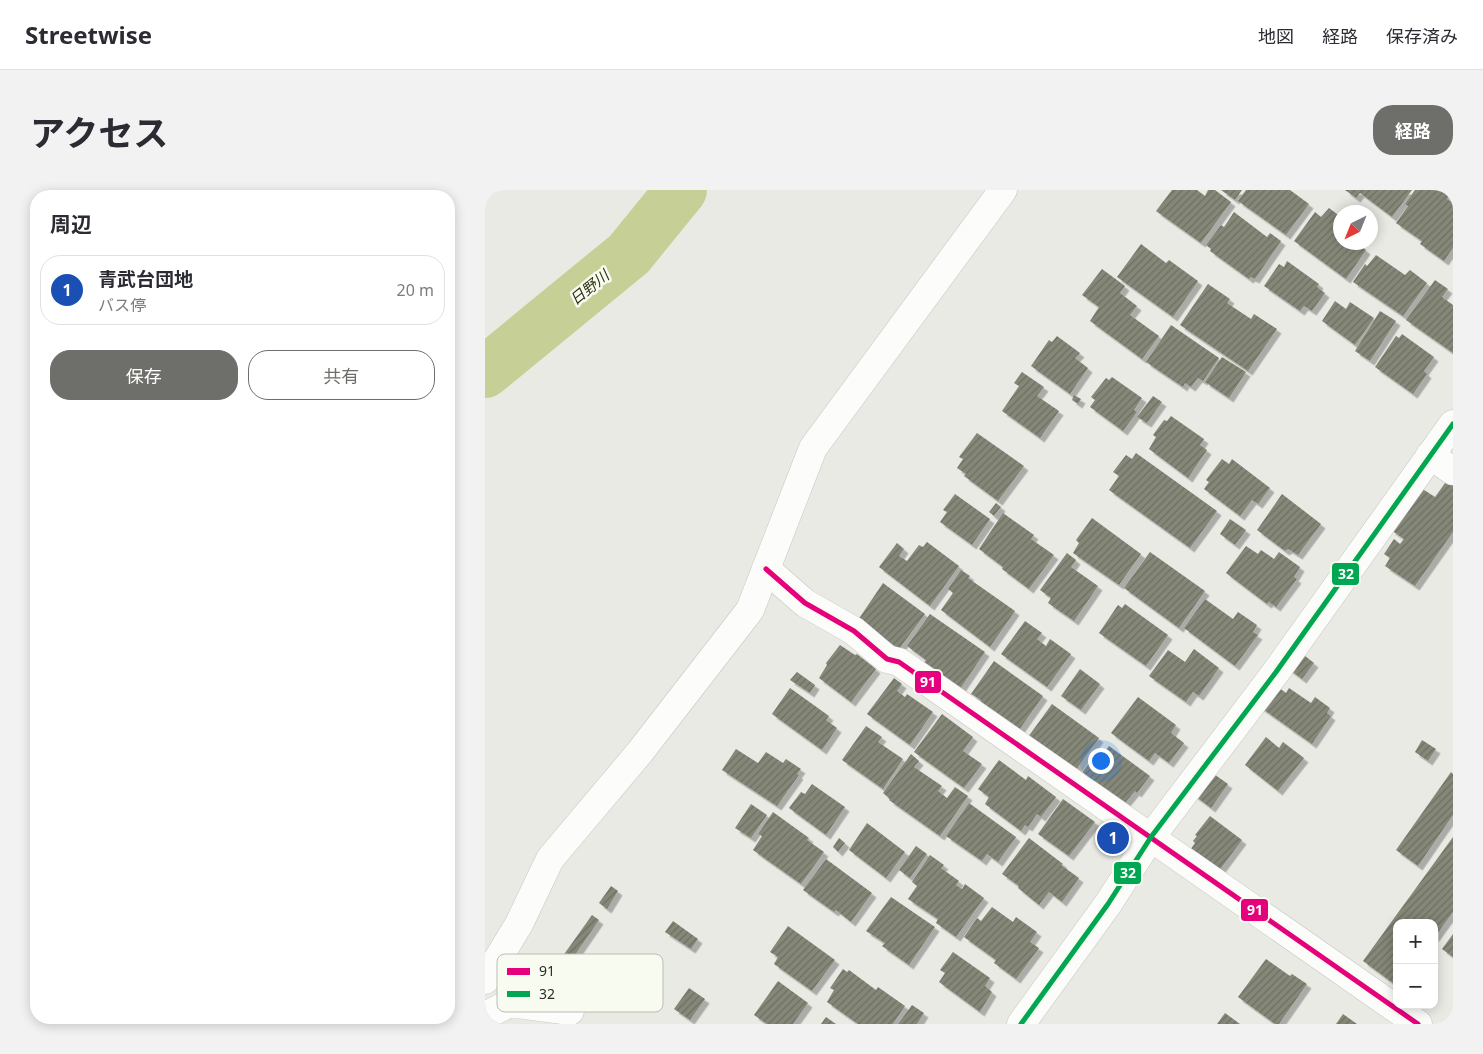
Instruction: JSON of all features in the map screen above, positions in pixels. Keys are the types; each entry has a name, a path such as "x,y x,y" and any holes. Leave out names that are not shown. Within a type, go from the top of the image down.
{"street":[{"path":"501,954 519,924 550,859 640,752 750,610 813,448 1003,190"},
{"path":"1021,1024 1108,904 1151,838 1276,672 1453,424"},
{"path":"1430,455 1453,471"},
{"path":"766,569 805,604 853,631 887,659 899,662 1418,1024"},
{"path":"485,980 497,960"},
{"path":"485,1016 497,1010"}],"building":[{"path":"1172,190 1197,190 1205,196 1208,190 1215,190 1231,202 1201,243 1156,211"},
{"path":"1221,190 1242,190 1235,200"},
{"path":"1246,190 1290,190 1309,204 1286,235 1238,201"},
{"path":"1345,190 1412,190 1392,217 1360,193 1356,198"},
{"path":"1415,190 1443,190 1450,195 1447,199 1453,203 1453,248 1444,261 1420,244 1422,241 1396,223 1408,206 1405,204"},
{"path":"1329,208 1333,211 1333,250 1366,250 1346,279 1294,241 1315,212 1321,217"},
{"path":"1234,212 1267,237 1270,233 1281,241 1255,279 1251,277 1249,279 1210,251 1211,249 1206,245 1221,225 1224,227"},
{"path":"1141,244 1166,263 1169,260 1198,281 1173,317 1117,277"},
{"path":"1376,255 1405,275 1410,270 1427,283 1403,316 1353,282 1365,264 1367,266"},
{"path":"1287,261 1319,284 1317,287 1325,293 1312,311 1304,306 1300,311 1264,286 1279,264 1284,267"},
{"path":"1102,269 1125,286 1120,293 1137,306 1130,315 1159,336 1142,359 1090,321 1099,307 1082,295"},
{"path":"1435,280 1448,289 1442,297 1453,305 1453,353 1406,320"},
{"path":"1208,284 1230,299 1227,303 1251,319 1254,314 1277,329 1248,371 1180,325"},
{"path":"1335,301 1346,309 1350,302 1374,318 1355,345 1322,321"},
{"path":"1380,311 1396,321 1370,361 1355,351"},
{"path":"1171,325 1219,358 1203,381 1198,378 1191,387 1185,383 1183,387 1146,362"},
{"path":"1402,334 1434,357 1424,371 1427,374 1413,394 1375,367 1396,336 1399,338"},
{"path":"1057,336 1080,353 1075,358 1088,368 1070,394 1031,366 1049,340 1052,342"},
{"path":"1222,357 1246,372 1229,398 1205,382"},
{"path":"1022,372 1044,387 1037,396 1059,411 1040,438 1002,411 1019,386 1014,383"},
{"path":"1112,377 1142,398 1134,410 1137,412 1123,431 1090,407 1095,400 1091,397 1106,378 1109,380"},
{"path":"1074,395 1081,399 1078,404 1072,400"},
{"path":"1153,396 1162,402 1147,423 1137,417"},
{"path":"1171,416 1204,439 1200,445 1207,450 1188,478 1149,449 1156,437 1153,435 1164,420 1167,421"},
{"path":"977,433 1024,466 998,501 964,476 966,474 957,468 963,459 959,457"},
{"path":"1136,453 1217,511 1190,548 1109,490 1119,476 1113,472 1126,455 1132,459"},
{"path":"1222,459 1229,464 1232,459 1270,488 1258,504 1252,500 1240,516 1204,489 1209,482 1206,480"},
{"path":"1453,472 1453,532 1415,586 1385,566 1390,558 1384,554 1394,539 1400,544 1404,539 1391,530 1421,488 1435,497"},
{"path":"955,494 990,519 972,545 940,522 947,512 943,510"},
{"path":"1282,494 1321,524 1298,555 1288,549 1285,551 1257,530"},
{"path":"996,503 1001,507 994,516 989,512"},
{"path":"1003,513 1034,535 1031,539 1054,555 1029,589 979,549"},
{"path":"1092,518 1141,554 1119,585 1073,553 1079,543 1076,540"},
{"path":"1230,519 1246,530 1235,545 1220,534"},
{"path":"927,542 959,566 930,606 879,567 897,543 904,549 899,556 907,561 919,545 923,547"},
{"path":"1246,546 1258,554 1261,550 1274,559 1279,552 1300,567 1294,577 1297,579 1276,607 1269,602 1267,604 1226,573"},
{"path":"1150,552 1205,591 1179,628 1124,588"},
{"path":"1067,553 1076,560 1071,567 1098,586 1074,621 1048,603 1051,598 1040,590"},
{"path":"961,570 970,576 968,578 1015,611 990,647 941,610 953,593 948,589"},
{"path":"883,583 925,614 899,649 858,620"},
{"path":"1205,599 1233,619 1238,612 1257,625 1253,632 1258,635 1235,666 1184,628"},
{"path":"1125,604 1168,635 1146,666 1099,633 1118,605 1122,608"},
{"path":"930,614 985,652 958,692 922,666 926,660 907,646"},
{"path":"1025,621 1042,633 1037,639 1046,646 1050,639 1071,654 1047,687 1001,654"},
{"path":"840,645 855,655 857,654 876,669 851,702 819,678 827,665 826,663"},
{"path":"1295,648 1314,663 1302,679 1283,665"},
{"path":"1194,649 1219,668 1199,696 1193,692 1186,702 1149,676 1168,650 1185,662"},
{"path":"994,661 1043,696 1017,733 978,705 981,700 971,694"},
{"path":"1080,669 1100,684 1081,710 1061,696"},
{"path":"797,672 815,685 810,693 790,680"},
{"path":"894,678 902,684 897,691 905,697 907,694 933,712 910,745 867,714"},
{"path":"1266,678 1286,693 1289,688 1311,703 1315,697 1330,708 1327,713 1331,716 1312,744 1250,700"},
{"path":"790,688 829,716 826,720 837,728 822,750 772,714"},
{"path":"1138,697 1176,725 1171,733 1184,743 1169,763 1155,753 1149,761 1111,733"},
{"path":"1052,704 1099,738 1075,771 1028,737"},
{"path":"942,714 973,737 963,751 982,764 964,788 914,752"},
{"path":"866,726 882,737 878,742 903,759 883,789 842,760"},
{"path":"1266,737 1279,748 1283,742 1304,758 1278,791 1245,765"},
{"path":"1422,740 1436,749 1428,761 1415,752"},
{"path":"1109,746 1150,776 1137,793 1135,791 1121,808 1079,777 1095,755 1100,758"},
{"path":"736,749 758,763 766,752 783,763 786,759 801,769 797,774 799,775 777,806 722,770"},
{"path":"911,754 919,761 914,767 942,786 938,791 947,798 955,787 968,796 940,836 889,800 883,793"},
{"path":"999,760 1026,780 1028,776 1056,797 1041,817 1037,814 1028,827 1025,825 1021,831 985,804 989,797 978,789"},
{"path":"1204,767 1228,784 1211,808 1187,790"},
{"path":"1451,772 1453,774 1453,815 1418,866 1396,850"},
{"path":"812,784 845,807 826,835 789,808 801,792 805,794"},
{"path":"1063,799 1095,822 1069,856 1038,834"},
{"path":"969,803 1016,837 998,862 987,854 982,861 946,836"},
{"path":"751,804 767,815 751,838 735,828"},
{"path":"773,812 809,838 807,840 824,852 801,884 753,850 762,836 758,834"},
{"path":"1210,816 1242,840 1216,875 1188,853 1195,843 1193,841 1197,836 1195,835"},
{"path":"867,823 905,852 886,878 849,850"},
{"path":"1453,837 1453,912 1438,933 1438,919 1393,919"},
{"path":"839,838 845,843 838,852 833,847"},
{"path":"1029,838 1079,878 1062,902 1049,892 1039,905 1018,888 1019,886 1002,874"},
{"path":"916,846 927,854 910,878 899,870"},
{"path":"930,855 944,865 941,868 959,881 956,885 962,889 965,884 984,898 956,937 936,923 938,919 908,899 917,886 912,882"},
{"path":"826,859 872,893 851,922 836,910 834,912 803,890"},
{"path":"611,886 618,891 607,909 599,903"},
{"path":"891,897 935,927 909,965 882,946 885,943 866,931"},
{"path":"992,907 1013,922 1016,917 1037,932 1030,942 1039,948 1016,979 994,963 996,960 964,937 977,918 981,921"},
{"path":"592,915 599,920 576,954 564,954"},
{"path":"1393,920 1393,983 1363,961"},
{"path":"673,921 698,939 691,949 665,932"},
{"path":"788,926 835,960 812,991 774,964 778,957 770,952"},
{"path":"1453,934 1453,957 1442,949"},
{"path":"953,952 990,978 985,986 992,992 980,1012 939,982 945,973 940,970"},
{"path":"1266,959 1290,976 1292,974 1307,984 1279,1024 1275,1024 1238,997"},
{"path":"843,969 847,972 849,970 876,990 878,987 905,1006 893,1024 858,1024 827,1002 834,990 830,988"},
{"path":"778,981 808,1003 793,1024 767,1024 754,1015"},
{"path":"689,988 705,999 690,1020 674,1009"},
{"path":"912,1005 924,1013 917,1024 898,1024"},
{"path":"1225,1013 1240,1024 1217,1024"},
{"path":"1343,1014 1357,1024 1336,1024"},
{"path":"826,1017 836,1024 821,1024"}],"waterway":[{"name":"日野川","path":"485,372 629,254 681,190"}],"transit line":[{"name":"32","path":"1021,1024 1108,904 1151,837 1276,672 1453,424"},
{"name":"91","path":"766,569 805,603 854,631 887,659 899,662 1418,1024"}],"place":[{"name":"青武台団地","path":"1113,838"}]}
